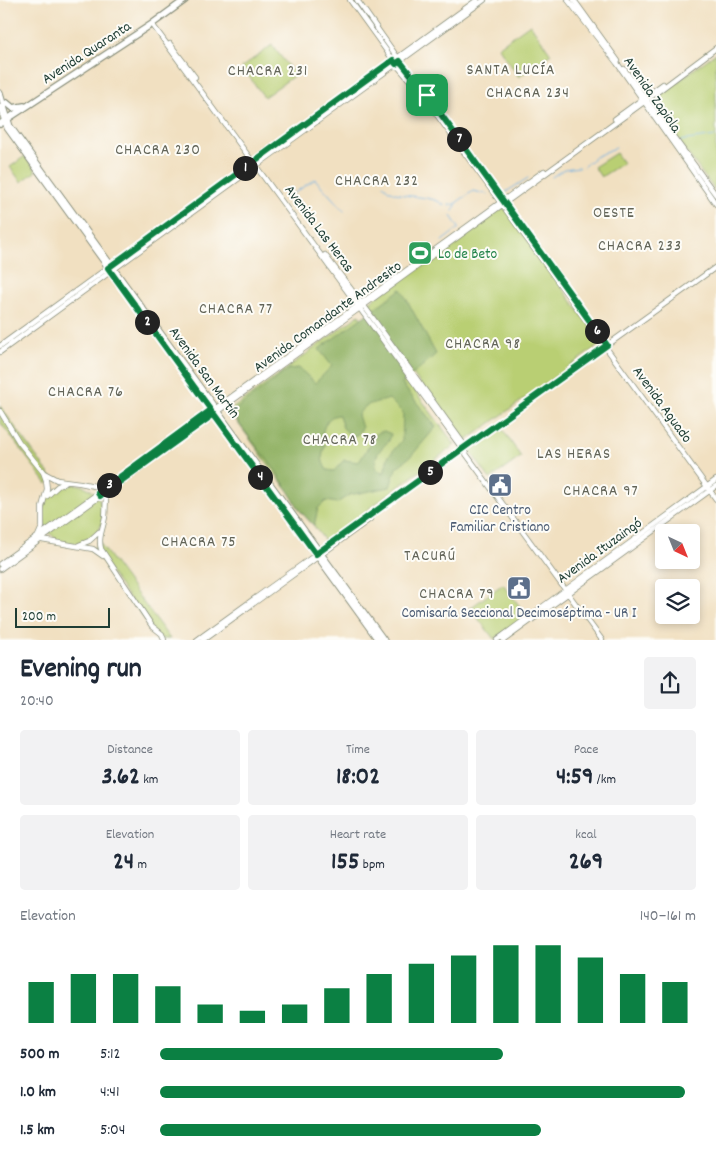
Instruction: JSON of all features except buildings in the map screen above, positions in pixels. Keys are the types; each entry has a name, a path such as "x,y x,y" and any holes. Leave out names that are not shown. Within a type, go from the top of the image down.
{"highway":[{"name":"Avenida Quaranta","path":"4,121 153,24 186,0"},
{"path":"7,103 13,108 28,105"}],"main road":[{"name":"Avenida Aguado","path":"350,0 427,95 716,499"},
{"name":"Avenida Aguado","path":"357,0 397,60"},
{"path":"0,352 477,0"},
{"path":"397,60 484,0"},
{"name":"Avenida Zapiola","path":"568,0 674,141 716,204"},
{"name":"Avenida Zapiola","path":"574,0 644,100"},
{"name":"Avenida Las Heras","path":"153,24 463,442 463,448 602,640"},
{"name":"Avenida Comandante Andresito","path":"0,569 47,532 503,203 716,46"},
{"path":"0,93 4,121"},
{"path":"0,107 4,121"},
{"name":"Avenida San Martín","path":"4,121 7,128 214,411 384,640"},
{"name":"Avenida Zapiola","path":"677,146 716,195"},
{"path":"197,640 460,453 463,448 607,347 716,267"},
{"path":"0,346 111,269"},
{"path":"0,410 19,442 43,472 52,478 86,484 106,490 105,512 99,542 104,557"},
{"path":"43,472 47,484 46,498 41,512 42,522 39,538 71,546 89,542 101,530"},
{"name":"Avenida Ituzaingó","path":"504,640 708,489 716,480"},
{"path":"46,498 58,486 69,482"},
{"path":"86,484 99,495 105,512"},
{"name":"Avenida Ituzaingó","path":"708,489 716,486"},
{"path":"42,522 47,532 59,542"},
{"name":"Avenida Comandante Andresito","path":"0,564 39,538"},
{"path":"78,545 93,549 104,557 122,579 152,626 162,634 164,640"},
{"path":"203,640 319,554"},
{"name":"Avenida San Martín","path":"319,554 378,640"},
{"name":"Avenida Ituzaingó","path":"497,640 567,592"}],"green space":[{"path":"530,24 551,54 519,77 498,47"},
{"path":"272,45 295,75 264,97 242,67"},
{"path":"716,53 716,192 650,102"},
{"path":"616,153 623,163 601,177 594,167"},
{"path":"25,156 35,169 35,172 21,182 10,167"},
{"path":"503,206 602,343 463,443 364,306"},
{"path":"401,289 436,354 402,384 436,427 412,455 396,468 390,487 349,495 337,503 326,501 318,508 314,526 301,512 276,471 232,412 289,369 299,368 315,383 332,366 319,349","holes":["389,399 403,413 402,440 388,457 384,473 376,469 375,464 378,453 389,441 391,434 384,431 377,433 359,462 344,460 334,471 327,470 322,457 326,444 320,445 323,430 330,418 339,415 343,428 352,437 358,434 362,428 358,415 368,405"]},
{"path":"359,315 455,445 325,541 229,411"},
{"path":"0,406 52,478 47,484 0,422"},
{"path":"501,427 521,457 490,479 469,450"},
{"path":"73,484 90,489 98,497 103,514 98,531 90,539 73,544 56,539 48,531 43,514 48,497 56,489"},
{"path":"99,542 170,639 159,639 93,549"},
{"path":"503,584 527,616 494,639 470,608"}],"waterway":[{"path":"679,141 716,136"},
{"path":"584,166 595,157 616,147"},
{"path":"552,177 564,169 579,167"},
{"path":"506,192 528,178"},
{"path":"290,196 315,179 344,211"},
{"path":"383,185 395,193 433,199 444,205"},
{"path":"449,205 453,205 473,191 487,194"},
{"path":"453,211 457,203"},
{"path":"442,241 459,228 451,216"}],"place":[{"name":"Lo de Beto","path":"420,253"},
{"name":"CIC Centro Familiar Cristiano","path":"500,485"},
{"name":"Comisaría Seccional Decimoséptima - UR I","path":"519,588"}],"district":[{"name":"SANTA LUCÍA","path":"511,68"},
{"name":"CHACRA 231","path":"268,69"},
{"name":"CHACRA 234","path":"528,91"},
{"name":"CHACRA 230","path":"158,148"},
{"name":"CHACRA 232","path":"377,179"},
{"name":"OESTE","path":"614,211"},
{"name":"CHACRA 233","path":"640,244"},
{"name":"CHACRA 77","path":"236,307"},
{"name":"CHACRA 98","path":"483,342"},
{"name":"CHACRA 76","path":"86,390"},
{"name":"CHACRA 78","path":"340,438"},
{"name":"LAS HERAS","path":"574,452"},
{"name":"CHACRA 97","path":"601,489"},
{"name":"CHACRA 75","path":"199,540"},
{"name":"TACURÚ","path":"430,554"},
{"name":"CHACRA 79","path":"457,592"}],"route":[{"path":"393,60 396,64 400,61 427,95 607,345 316,554 214,414 100,496 98,493 211,410 108,268 393,60"}]}
